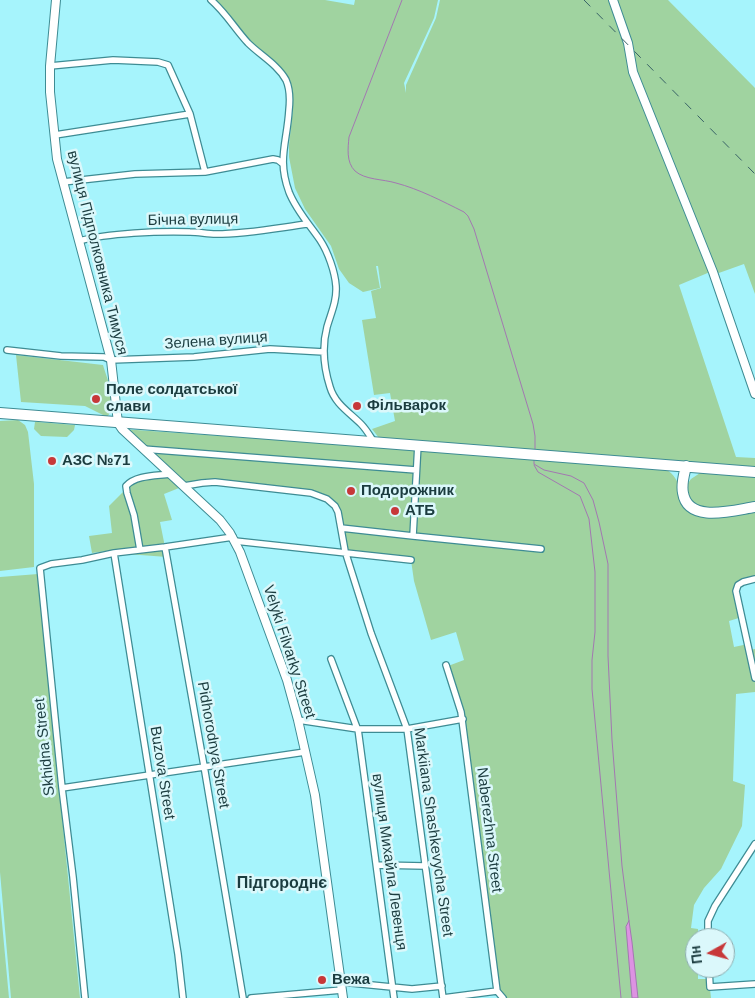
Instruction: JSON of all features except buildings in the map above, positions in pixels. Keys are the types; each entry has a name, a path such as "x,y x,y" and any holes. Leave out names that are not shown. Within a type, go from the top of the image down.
{"highway":[{"path":"0,413 755,472"},
{"path":"686,466 682,486 683,495 686,502 694,510 714,512 755,507"}],"street":[{"name":"вулиця Підполковника Тимуся","path":"56,0 50,66 50,92 57,159 111,360 118,423"},
{"path":"211,0 226,15 249,44 286,79 289,108 283,164 290,193 307,224 325,249 336,285 334,305 324,352 326,373 333,395 344,410 362,424 374,442"},
{"path":"613,0 626,37 632,72 713,272 755,394"},
{"path":"50,66 113,60 164,63 168,65 190,114 205,172"},
{"path":"55,135 190,114"},
{"path":"63,182 135,174 205,172 273,159 283,164"},
{"name":"Бічна вулиця","path":"79,241 89,238 146,233 189,232 216,234 269,230 307,224"},
{"name":"Зелена вулиця","path":"8,350 61,356 104,357 111,360 194,357 270,349 324,352"},
{"name":"Velyki Filvarky Street","path":"118,423 143,449 220,520 234,539 280,662 298,720 315,794 342,990"},
{"path":"413,536 418,445"},
{"path":"143,449 416,470"},
{"path":"140,550 134,515 126,486 138,479 170,474"},
{"name":"Markiiana Shashkevycha Street","path":"184,486 215,482 287,489 320,495 327,499 338,512 345,551 371,633 407,729 443,998"},
{"path":"342,528 541,549"},
{"path":"114,553 234,539 411,560"},
{"name":"Pidhorodnya Street","path":"165,547 243,998"},
{"name":"Buzova Street","path":"114,553 178,954 183,998"},
{"name":"Skhidna Street","path":"85,998 40,568 50,564 114,553"},
{"path":"755,579 738,585 736,592 755,678"},
{"name":"вулиця Михайла Левенця","path":"331,659 358,728 394,998"},
{"name":"Naberezhna Street","path":"446,665 459,702 462,719 498,991 502,998"},
{"path":"298,720 358,728 407,729 462,719"},
{"path":"62,788 305,752"},
{"path":"708,928 708,921 715,906 755,844"},
{"path":"377,865 425,866"},
{"path":"710,978 710,987 755,984"},
{"path":"251,998 291,996 342,990 412,989 442,986"},
{"path":"443,998 498,991"}],"green space":[{"path":"214,0 325,0 354,5 355,0 438,0 434,18 404,83 406,93 406,85 436,18 440,0 668,0 755,88 755,294 744,264 716,274 710,272 679,285 736,457 755,458 755,468 379,438 372,429 395,421 390,393 374,395 362,320 376,318 371,291 381,288 378,266 376,266 380,288 363,292 349,283 339,269 331,246 305,209 295,188 289,157 293,109 291,86 288,78 250,41 229,14"},
{"path":"16,355 103,365 112,399 112,405 107,417 85,406 21,402"},
{"path":"18,420 25,425 28,432 34,484 34,567 0,571 0,421"},
{"path":"35,422 75,425 74,430 67,437 41,436 34,429"},
{"path":"122,429 665,469 677,480 687,507 755,510 755,579 738,585 742,617 729,621 734,647 748,644 750,650 755,649 755,692 736,694 733,781 745,785 742,826 721,869 704,888 694,905 691,928 685,928 685,978 709,979 711,998 506,998 500,990 465,719 448,666 464,660 456,632 431,640 414,581 411,560 345,551 338,512 320,495 215,482 184,486 164,494 172,520 160,522 167,557 114,553 113,550 92,553 89,536 112,533 109,506 135,480 164,469"},
{"path":"700,473 755,476 755,505 706,510 689,501 686,486 691,479"},
{"path":"38,574 80,998 11,998 0,872 0,577"},
{"path":"0,901 9,998 0,998"}],"shaded area":[{"path":"629,921 638,998 632,998 626,927"}],"waterway":[{"path":"402,0 349,137 348,155 350,163 359,174 413,189 464,212 468,216 474,229 533,424 535,450"},
{"path":"534,459 534,464 544,470 571,476 584,483 593,500 608,564 608,656 612,740 622,866 629,921"},
{"path":"534,465 538,472 580,496 589,519 595,572 595,632 592,660 592,689 621,998"}],"railway":[{"path":"584,0 755,174"}],"place":[{"name":"Поле солдатської слави","path":"96,399"},
{"name":"Фільварок","path":"357,406"},
{"name":"АЗС №71","path":"52,461"},
{"name":"Подорожник","path":"351,491"},
{"name":"АТБ","path":"395,511"},
{"name":"Вежа","path":"322,980"}],"district":[{"name":"Підгороднє","path":"282,884"}]}
